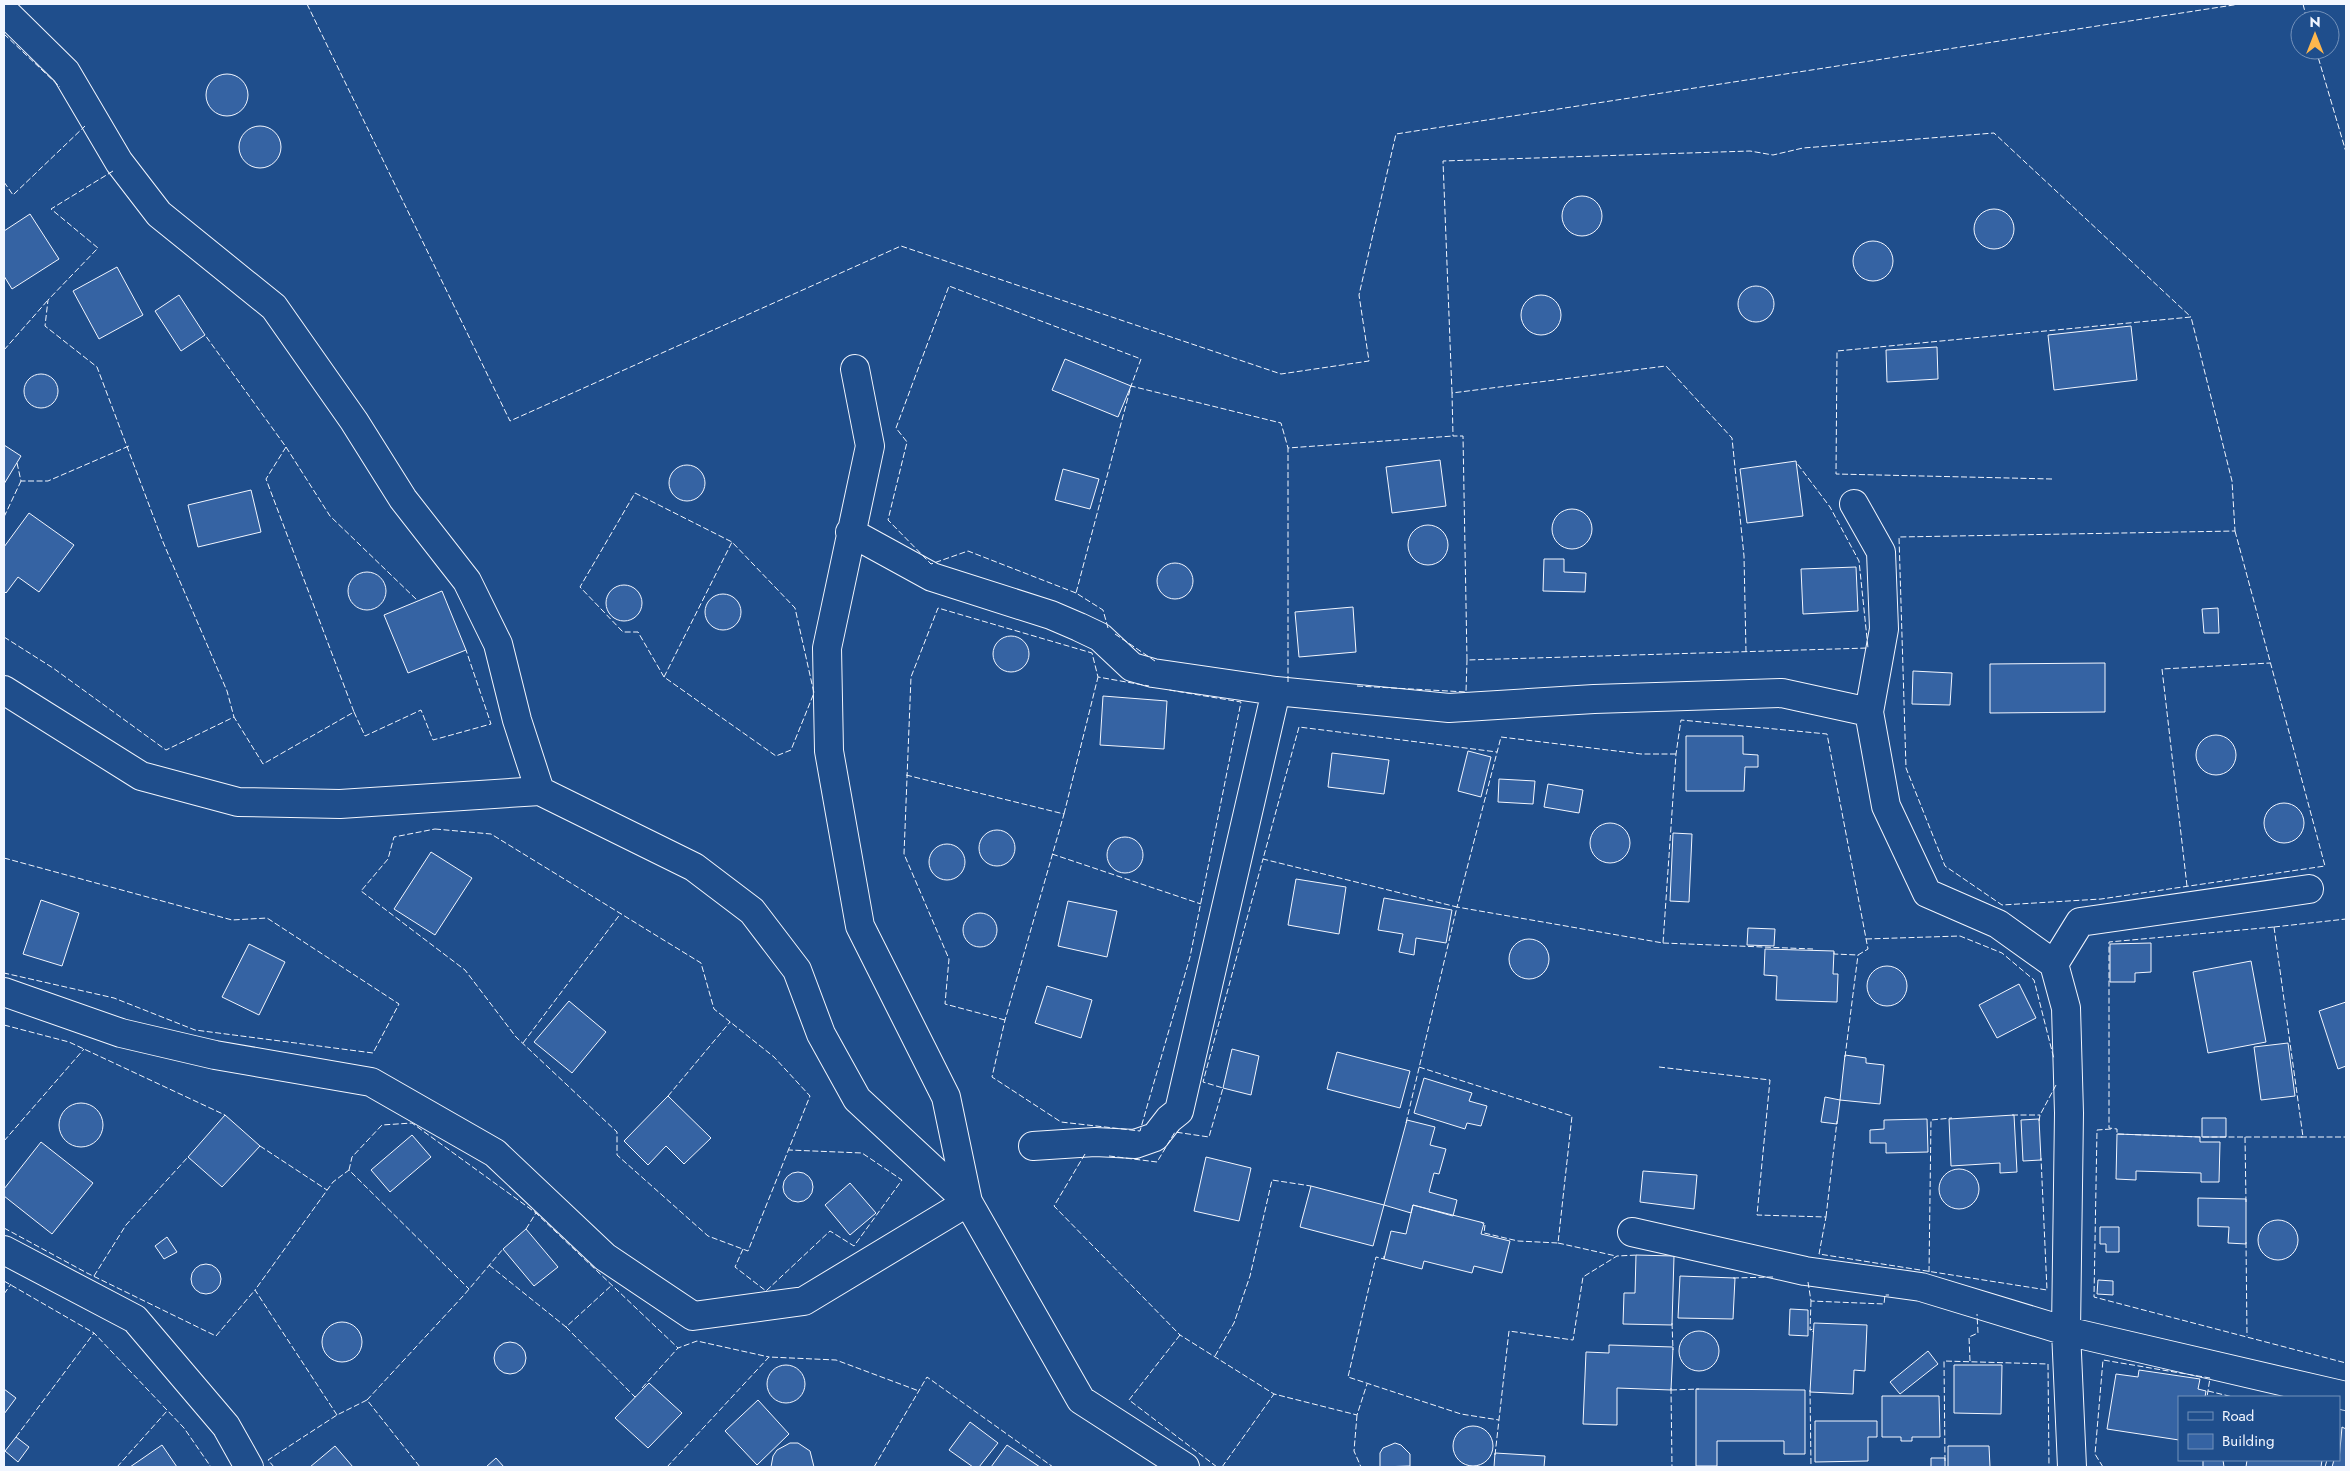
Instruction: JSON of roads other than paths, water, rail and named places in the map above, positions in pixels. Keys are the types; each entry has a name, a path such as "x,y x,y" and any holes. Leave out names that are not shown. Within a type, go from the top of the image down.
{"street":[{"path":"4,11 66,72 119,162 159,214 274,307 354,421 403,499 467,581 498,644 517,720 540,791"},
{"path":"855,369 870,446 850,532 827,648 829,751 860,926 946,1098 968,1202"},
{"path":"1854,504 1881,552 1884,629 1869,712 1886,806 1927,893 1998,924 2054,964 2066,1018 2069,1113 2066,1331 2072,1467"},
{"path":"850,532 932,577 1051,615 1079,627 1100,637 1132,667 1153,673 1276,691 1450,708 1594,699 1782,693 1869,712"},
{"path":"4,690 141,776 238,802 340,804 540,791 694,867 752,911 797,970 821,1034 857,1100 968,1202 1081,1400 1185,1467"},
{"path":"1033,1146 1095,1142 1135,1144 1155,1137 1169,1119 1179,1111 1276,691"},
{"path":"2054,964 2080,922 2309,889"},
{"path":"4,992 122,1033 215,1055 371,1082 495,1153 605,1257 693,1316 804,1301 968,1202"},
{"path":"1632,1232 1805,1271 1921,1287 2066,1331 2346,1396"},
{"path":"4,1250 135,1319 226,1426 249,1467"}]}
